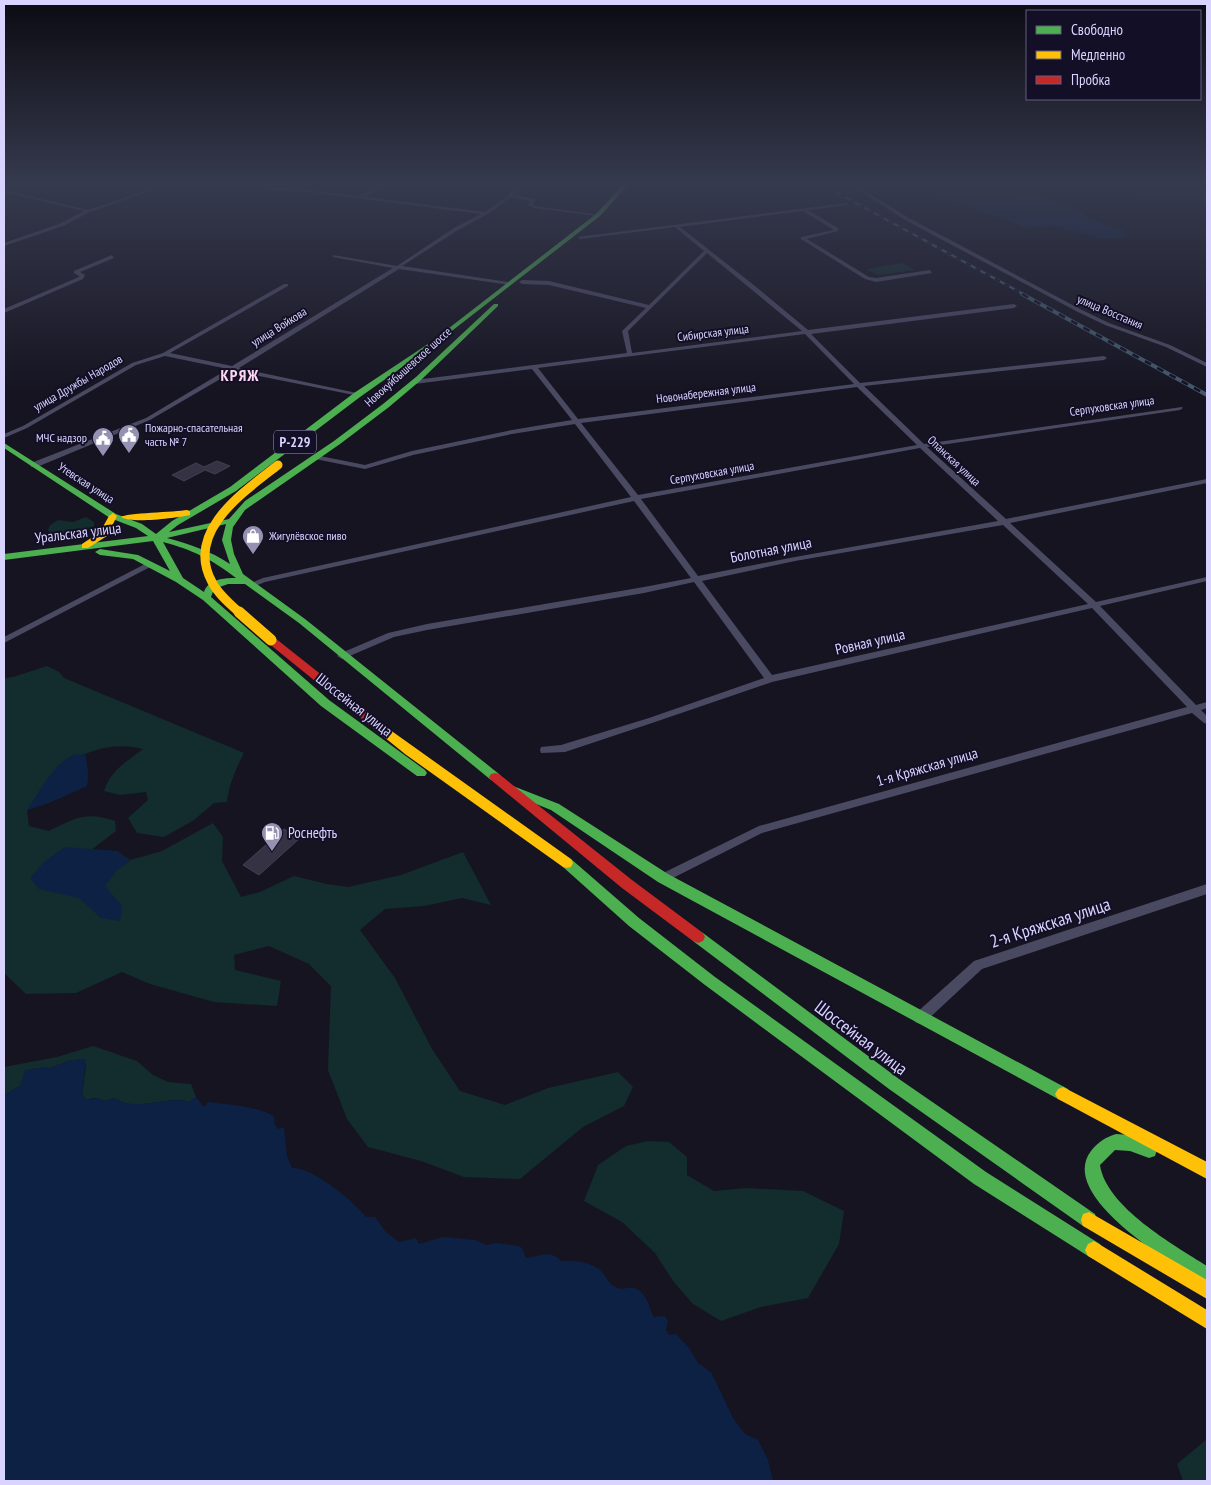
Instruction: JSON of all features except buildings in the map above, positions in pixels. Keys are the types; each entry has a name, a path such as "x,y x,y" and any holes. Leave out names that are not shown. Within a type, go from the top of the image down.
{"main road":[{"name":"Новокуйбышевское шоссе","path":"156,538 175,523 228,492 357,395 433,343 548,253"},
{"name":"Новокуйбышевское шоссе","path":"232,520 253,501 371,419 416,382 522,282 560,253"},
{"name":"Новокуйбышевское шоссе","path":"271,640 212,582 204,560 206,540 214,524 230,506 278,465 392,382 421,358 433,343"},
{"name":"Утевская улица","path":"4,445 113,516 139,526 156,538"},
{"path":"228,492 229,496 237,501 253,501"},
{"path":"81,549 104,534 113,516 149,517 197,511"},
{"path":"232,520 227,533 226,543 231,559 240,574"},
{"name":"Уральская улица","path":"4,557 81,549 156,538 232,520"},
{"name":"Шоссейная улица","path":"156,538 179,580 206,598 224,616 325,703 501,830 528,846 563,860"},
{"name":"Шоссейная улица","path":"156,538 187,546 214,558 240,574 302,621 342,656 512,790 627,884 894,1084 1087,1218 1207,1290"},
{"path":"81,549 135,557 179,580"},
{"path":"206,598 207,590 227,579 237,579 252,583"},
{"name":"Шоссейная улица","path":"271,640 409,751 563,860 634,922 710,981 972,1172 1207,1320"},
{"name":"Шоссейная улица","path":"512,790 556,807 663,878 1207,1171"},
{"path":"1181,1158 1167,1158 1135,1144 1121,1141 1109,1143 1097,1152 1093,1164 1093,1172 1096,1184 1104,1197 1132,1225 1207,1276"}],"street":[{"name":"улица Войкова","path":"34,465 144,421 234,368 419,253"},
{"path":"630,355 625,331 705,253"},
{"name":"Опанская улица","path":"710,253 806,332 922,446 1094,604 1207,721"},
{"path":"827,253 867,278 876,280 930,272"},
{"name":"улица Восстания","path":"973,253 1107,324 1168,346 1207,365"},
{"path":"335,256 357,262 508,284"},
{"path":"4,311 81,278 82,275 76,272 112,257"},
{"path":"522,282 563,286 650,307"},
{"name":"улица Дружбы Народов","path":"4,436 134,364 165,354 286,285"},
{"name":"Сибирская улица","path":"416,382 1014,306"},
{"name":"улица Дружбы Народов","path":"165,354 357,395"},
{"name":"Новонабережная улица","path":"315,458 365,467 412,453 512,432 578,421 859,385 1104,358"},
{"path":"534,366 578,421 770,679"},
{"name":"Серпуховская улица","path":"252,583 636,498 922,446 1180,408"},
{"name":"Болотная улица","path":"342,656 391,635 427,626 697,579 795,559 1004,522 1207,481"},
{"path":"4,640 150,565"},
{"name":"Ровная улица","path":"545,750 562,748 652,720 770,679 1207,579"},
{"name":"1-я Кряжская улица","path":"663,878 759,830 1207,705"},
{"name":"2-я Кряжская улица","path":"920,1018 978,965 1207,889"}],"green space":[{"path":"903,263 914,270 878,275 866,269"},
{"path":"86,517 94,522 94,526 82,533 57,541 53,539 48,530 50,525 58,520 73,522"},
{"path":"47,666 59,672 64,678 244,753 231,783 227,802 214,803 194,820 164,837 137,833 128,818 148,800 146,792 120,795 104,791 115,772 143,749 121,746 99,749 85,754 88,773 87,786 27,810 29,826 49,831 74,819 88,816 115,821 116,831 91,850 117,851 130,860 162,851 213,823 223,837 222,861 241,897 260,892 294,876 348,887 401,875 463,852 491,905 462,898 424,906 385,909 360,930 395,978 432,1049 460,1091 505,1105 548,1088 618,1072 633,1087 624,1106 583,1127 520,1179 464,1177 421,1161 368,1147 347,1119 328,1070 331,986 309,964 269,946 234,955 235,970 281,981 277,1006 214,1002 150,984 122,972 76,993 26,994 4,973 4,678"},
{"path":"93,1046 137,1061 153,1075 168,1082 191,1084 196,1097 189,1102 172,1100 142,1104 123,1102 115,1098 104,1101 94,1098 87,1100 82,1095 86,1065 81,1059 68,1061 48,1069 45,1067 32,1069 20,1086 4,1095 4,1067 57,1057"},
{"path":"648,1141 669,1142 687,1157 687,1175 714,1191 746,1188 803,1191 844,1211 839,1244 808,1298 761,1307 721,1321 693,1304 673,1281 655,1253 622,1222 584,1201 598,1165 626,1146"},
{"path":"1207,1439 1207,1481 1183,1481 1177,1464"}],"water":[{"path":"85,754 88,773 87,786 27,810 59,765 73,755"},
{"path":"65,847 117,851 130,861 117,870 105,886 122,906 120,921 101,918 79,898 39,889 30,878 44,862"},
{"path":"86,1059 82,1095 87,1100 99,1098 104,1101 115,1098 122,1102 141,1104 181,1100 189,1102 196,1097 204,1107 208,1102 243,1106 274,1117 275,1125 278,1129 284,1127 287,1156 292,1168 310,1173 332,1186 366,1217 375,1217 386,1232 399,1242 416,1238 419,1244 443,1237 475,1240 487,1245 496,1243 519,1246 522,1248 526,1258 549,1254 561,1261 576,1261 588,1264 601,1271 614,1287 620,1289 635,1288 646,1299 654,1317 665,1316 668,1322 666,1329 669,1335 676,1334 689,1348 698,1363 711,1372 733,1418 745,1434 758,1440 768,1460 773,1481 4,1481 4,1095 20,1086 25,1070 45,1067 48,1069 68,1061"}],"railway":[{"path":"948,253 1025,295"},
{"path":"1022,294 1207,395"}],"traffic: fast":[{"path":"156,538 175,523 233,489 357,395 433,343 549,253"},
{"path":"239,573 229,554 227,533 232,520 242,508 337,443 386,406 496,305"},
{"path":"4,445 113,516 139,526 156,538 187,546 215,558 302,621 495,777"},
{"path":"4,557 156,538 228,521"},
{"path":"156,538 179,580 206,598 325,703 421,773"},
{"path":"100,552 135,557 179,580"},
{"path":"207,596 210,587 219,583 233,580 248,582"},
{"path":"513,790 555,807 663,878 1063,1094"},
{"path":"567,863 634,922 710,981 980,1178 1094,1250"},
{"path":"698,937 894,1084 1089,1220"},
{"path":"1149,1150 1130,1143 1116,1142 1110,1144 1098,1154 1092,1163 1095,1180 1105,1196 1130,1222 1207,1276"}],"traffic: slow":[{"path":"271,640 233,606 213,584 207,568 206,546 210,532 228,506 278,465"},
{"path":"125,517 149,517 187,513"},
{"path":"85,546 104,534 113,516"},
{"path":"372,721 409,751 567,863"},
{"path":"1063,1094 1207,1171"},
{"path":"1089,1220 1207,1290"},
{"path":"1094,1250 1207,1320"}],"traffic: jam":[{"path":"271,640 372,721"},
{"path":"495,777 627,884 698,937"}],"place":[{"name":"Пожарно-спасательная часть № 7","path":"129,454"},
{"name":"МЧС надзор","path":"103,457"},
{"name":"Жигулёвское пиво","path":"253,555"},
{"name":"Роснефть","path":"272,852"}],"district":[{"name":"КРЯЖ","path":"240,375"}]}
